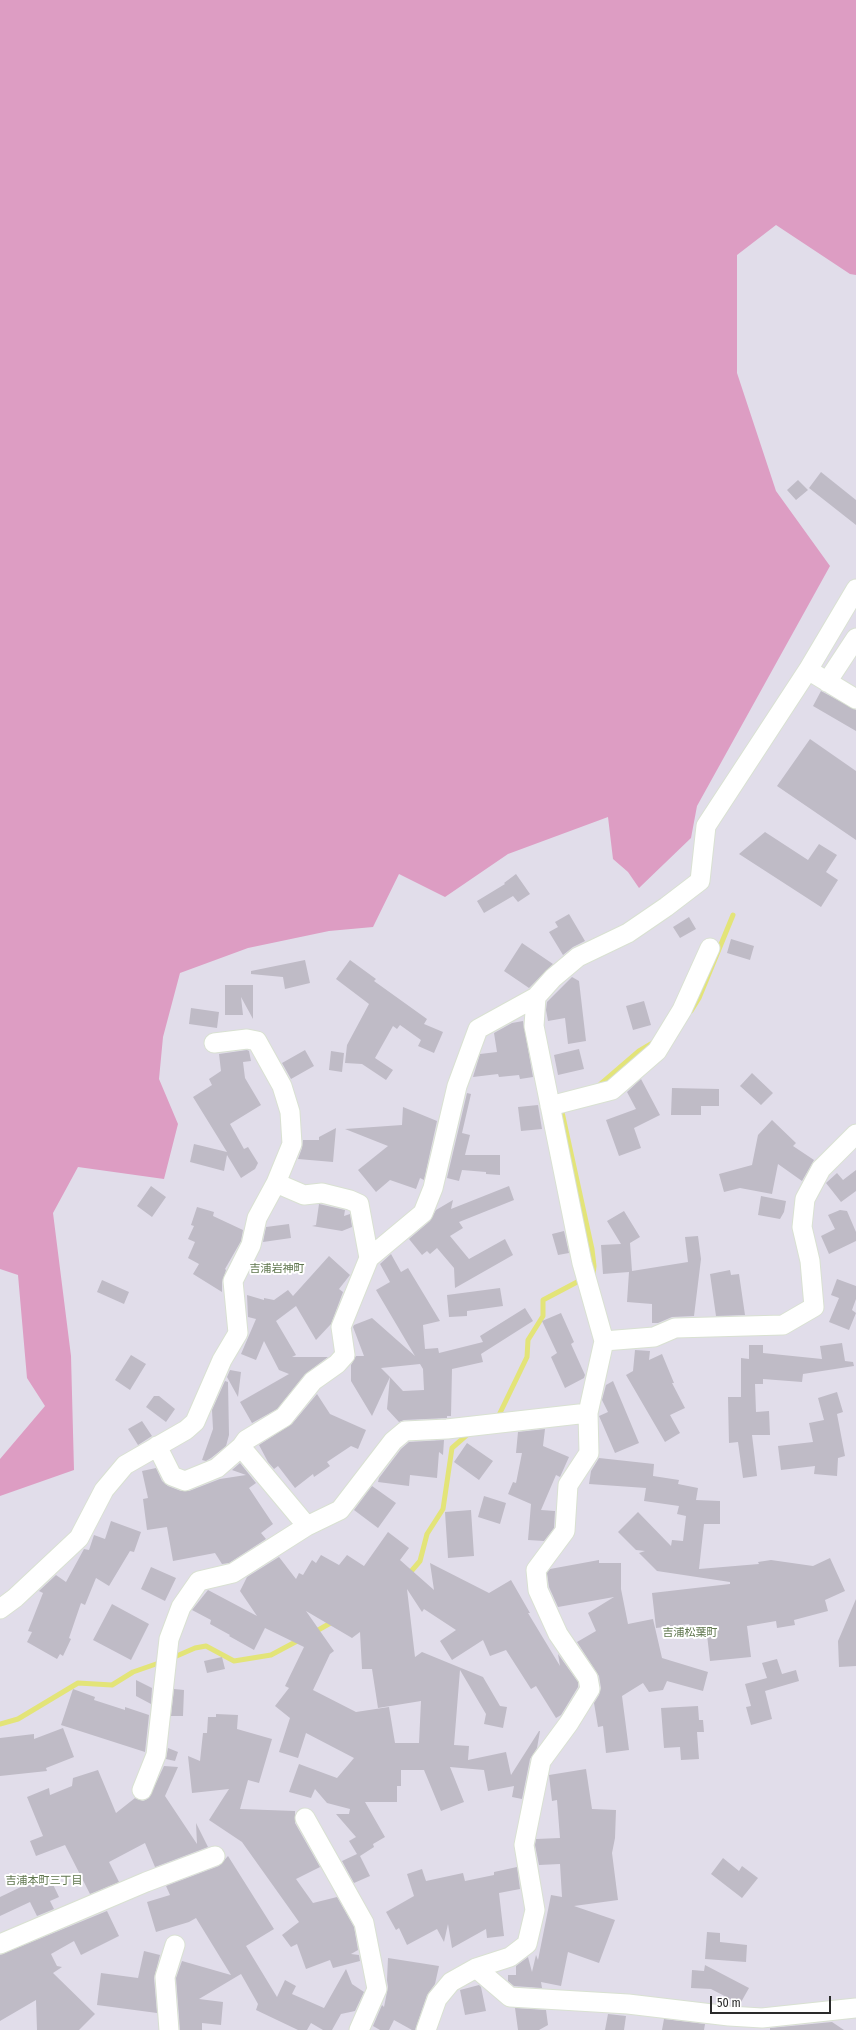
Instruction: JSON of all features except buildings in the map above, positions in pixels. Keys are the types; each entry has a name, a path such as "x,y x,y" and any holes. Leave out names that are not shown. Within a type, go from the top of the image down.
{"street":[{"path":"157,1446 172,1476 185,1481 217,1468 241,1447 246,1440 284,1417 313,1381 346,1355 341,1327 369,1258 424,1213 433,1188 456,1086 478,1029 536,997 553,978 578,958 628,933 700,881 706,826 808,670 856,589"},
{"path":"827,682 856,638"},
{"path":"808,670 856,699"},
{"path":"550,1106 612,1090 658,1051 682,1010 710,948"},
{"path":"426,2030 438,1999 451,1982 476,1968 510,1957 527,1944 535,1910 524,1845 541,1761 569,1723 590,1688 588,1678 558,1634 538,1590 536,1570 565,1531 568,1485 588,1453 588,1413 604,1341 582,1263 534,1026 536,997"},
{"path":"0,1609 15,1598 79,1538 104,1490 125,1465 186,1430 195,1422 222,1360 238,1333 233,1281 251,1245 257,1218 276,1183 292,1144 290,1112 282,1086 257,1041 246,1039 214,1043"},
{"path":"604,1341 654,1337 675,1328 783,1325 814,1307 810,1261 802,1227 805,1199 821,1169 856,1134"},
{"path":"276,1183 304,1195 322,1193 350,1200 359,1204 369,1258"},
{"path":"142,1790 156,1755 169,1639 181,1607 199,1582 233,1574 307,1526 340,1510 393,1441 405,1431 446,1429 588,1413"},
{"path":"241,1447 307,1526"},
{"path":"305,1818 364,1923 377,1989 359,2030"},
{"path":"0,1944 146,1882 215,1856"},
{"path":"169,2030 165,1977 176,1945"},
{"path":"476,1968 510,1997 628,2004 729,2016 762,2018 856,2008"}],"shaded area":[{"path":"0,0 856,0 856,275 850,274 776,225 737,255 737,373 776,491 830,566 697,806 691,838 639,888 628,872 613,859 608,817 508,854 445,897 399,874 373,927 329,931 248,948 180,973 163,1037 159,1079 178,1124 164,1179 78,1167 53,1213 71,1356 74,1470 0,1496 0,1459 45,1406 27,1378 18,1275 0,1269"}],"waterway":[{"path":"691,1011 699,998 733,915"},
{"path":"596,1088 639,1051 656,1041"},
{"path":"562,1112 592,1249 594,1266 593,1275"},
{"path":"495,1418 499,1415 527,1357 528,1340 543,1316 543,1300 579,1281"},
{"path":"408,1575 420,1561 427,1534 443,1509 452,1448 468,1434"},
{"path":"313,1633 334,1621"},
{"path":"172,1658 195,1648 206,1646 234,1661 271,1655 301,1639"},
{"path":"0,1724 18,1719 78,1683 112,1685 133,1672 156,1664"}],"district":[{"name":"吉浦岩神町","path":"277,1269"},
{"name":"吉浦松葉町","path":"690,1633"},
{"name":"吉浦本町三丁目","path":"44,1881"}]}
